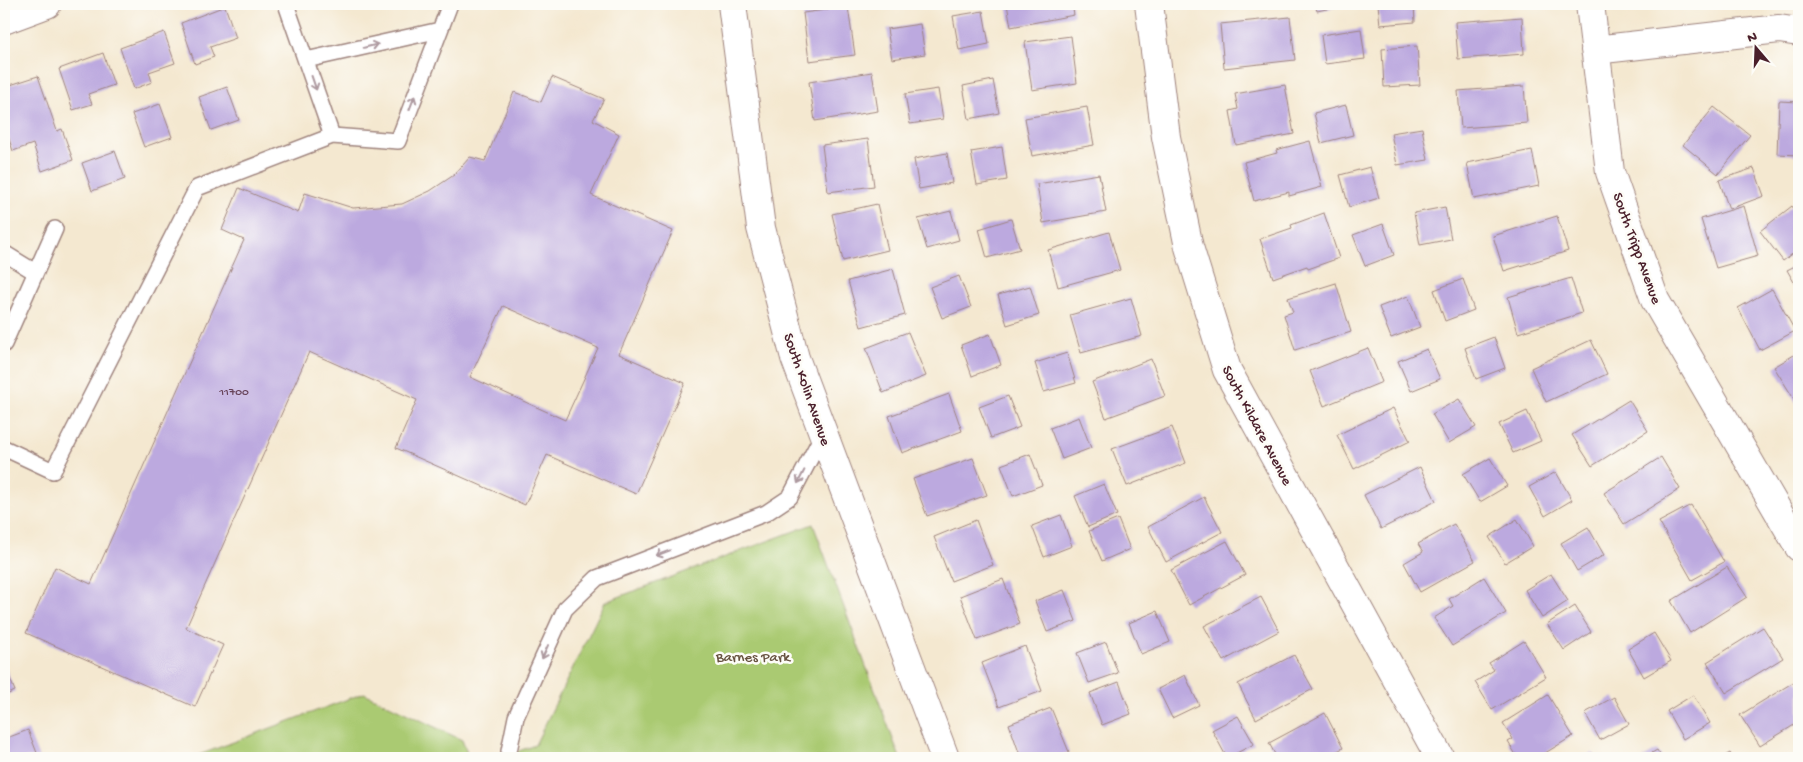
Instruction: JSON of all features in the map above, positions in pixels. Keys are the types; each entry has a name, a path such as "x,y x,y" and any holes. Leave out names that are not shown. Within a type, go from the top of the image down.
{"street":[{"path":"4,20 47,4"},
{"name":"South Kolin Avenue","path":"732,4 761,228 795,358 944,758"},
{"name":"South Kildare Avenue","path":"1149,4 1166,137 1188,247 1227,370 1440,758"},
{"name":"South Tripp Avenue","path":"1590,4 1610,172 1655,300 1799,547"},
{"path":"1595,50 1779,28 1799,32"}],"lane":[{"path":"286,4 332,136"},
{"path":"4,448 54,471 197,188 332,136 398,141 450,4"},
{"path":"306,60 440,30"},
{"path":"4,344 55,229"},
{"path":"4,253 35,272"},
{"path":"511,758 509,751 516,717 565,609 597,578 766,513 790,497 824,434"}],"green space":[{"name":"Barnes Park","path":"813,524 900,758 500,758 535,745 605,602"},
{"path":"364,693 462,740 469,758 191,758"}],"building":[{"path":"1007,4 1072,4 1074,15 1011,27"},
{"path":"1315,4 1346,4 1346,5 1317,11"},
{"path":"1378,4 1414,4 1415,22 1380,25"},
{"path":"225,6 236,38 210,47 214,57 195,64 181,23"},
{"path":"848,7 855,55 809,61 803,13"},
{"path":"983,11 989,44 959,50 953,16"},
{"path":"1290,17 1295,60 1224,68 1220,24"},
{"path":"1522,17 1524,54 1458,59 1455,22"},
{"path":"920,24 925,54 892,59 887,29"},
{"path":"1361,29 1365,59 1325,64 1321,35"},
{"path":"164,32 175,63 149,72 152,82 134,89 120,48"},
{"path":"1071,36 1077,83 1032,90 1025,42"},
{"path":"1417,46 1420,85 1384,87 1382,49"},
{"path":"103,53 114,85 88,94 92,104 73,110 59,69"},
{"path":"872,72 878,111 815,121 809,82"},
{"path":"38,76 57,131 62,129 73,160 42,171 33,144 13,151 4,124 4,87"},
{"path":"552,77 604,99 593,120 619,134 591,195 673,231 619,354 685,383 636,494 547,455 525,505 396,448 417,400 309,352 186,628 223,645 195,707 26,633 55,567 91,584 244,240 222,230 239,188 298,213 305,193 353,208 402,204 430,191 454,175 470,157 485,161 514,92 541,102","holes":["503,306 598,348 565,420 470,377"]},
{"path":"993,80 999,113 969,119 963,86"},
{"path":"1285,85 1294,134 1236,145 1230,111 1238,109 1235,94"},
{"path":"1524,86 1527,123 1461,128 1458,91"},
{"path":"227,87 239,120 211,130 199,97"},
{"path":"938,89 943,119 910,124 905,94"},
{"path":"1779,101 1799,102 1799,155 1777,154"},
{"path":"160,104 172,137 144,147 132,114"},
{"path":"1346,105 1353,135 1321,143 1314,113"},
{"path":"1087,107 1094,145 1032,156 1025,118"},
{"path":"1714,107 1750,135 1718,174 1683,145"},
{"path":"1422,128 1428,160 1397,165 1391,133"},
{"path":"868,139 874,186 828,192 822,145"},
{"path":"1310,141 1322,187 1289,196 1289,192 1254,201 1244,162 1277,153 1276,150"},
{"path":"1002,147 1007,180 977,185 971,152"},
{"path":"1532,150 1539,186 1474,199 1467,163"},
{"path":"115,151 125,179 92,191 82,163"},
{"path":"947,153 952,183 919,189 914,159"},
{"path":"1370,167 1379,198 1349,207 1340,175"},
{"path":"1754,168 1764,196 1729,209 1719,180"},
{"path":"1099,174 1106,212 1043,223 1037,184"},
{"path":"877,204 888,250 843,261 832,214"},
{"path":"1744,206 1758,256 1716,268 1701,219"},
{"path":"1792,206 1799,216 1799,249 1783,261 1760,231"},
{"path":"1445,207 1451,239 1420,245 1414,213"},
{"path":"951,211 959,240 927,249 918,219"},
{"path":"1324,213 1339,258 1308,269 1307,266 1273,278 1260,239 1292,228 1291,225"},
{"path":"1557,216 1568,251 1504,271 1493,236"},
{"path":"1011,219 1020,249 987,258 979,229"},
{"path":"1383,224 1394,255 1365,266 1353,235"},
{"path":"1109,232 1120,270 1058,287 1048,250"},
{"path":"1799,264 1799,291 1787,270"},
{"path":"893,269 905,315 861,327 848,281"},
{"path":"959,276 971,307 942,318 930,287"},
{"path":"1571,278 1582,313 1518,333 1508,297"},
{"path":"1463,279 1474,310 1445,321 1434,290"},
{"path":"1336,283 1351,332 1295,350 1284,315 1293,312 1288,298"},
{"path":"1030,286 1039,315 1007,325 998,295"},
{"path":"1772,289 1795,331 1760,350 1738,308"},
{"path":"1408,296 1420,327 1391,338 1379,307"},
{"path":"1131,298 1142,336 1081,353 1070,315"},
{"path":"908,332 926,376 883,393 866,348"},
{"path":"990,334 1001,365 972,376 961,345"},
{"path":"1494,337 1505,368 1476,379 1465,348"},
{"path":"1591,340 1607,374 1546,402 1531,368"},
{"path":"1368,348 1382,382 1324,406 1310,371"},
{"path":"1427,349 1440,379 1411,391 1398,361"},
{"path":"1799,352 1799,407 1774,367"},
{"path":"1067,353 1076,383 1044,392 1035,363"},
{"path":"1151,359 1165,396 1106,418 1092,382"},
{"path":"949,394 962,431 902,453 889,416"},
{"path":"1008,396 1020,427 991,438 979,407"},
{"path":"1459,399 1476,427 1449,443 1432,414"},
{"path":"1629,400 1648,431 1592,466 1572,435"},
{"path":"1393,408 1410,441 1354,469 1337,435"},
{"path":"1527,411 1541,441 1513,453 1499,424"},
{"path":"1079,417 1091,448 1062,459 1050,428"},
{"path":"1172,427 1186,463 1127,486 1112,449"},
{"path":"1030,454 1042,485 1013,496 1001,465"},
{"path":"1661,457 1680,489 1624,524 1604,493"},
{"path":"973,458 987,495 927,516 913,479"},
{"path":"1490,458 1507,486 1480,502 1463,474"},
{"path":"1420,467 1436,501 1381,529 1364,495"},
{"path":"1556,472 1572,500 1545,516 1529,487"},
{"path":"1104,484 1117,515 1088,527 1075,496"},
{"path":"1204,497 1222,532 1166,562 1148,527"},
{"path":"1691,505 1724,562 1692,580 1659,522"},
{"path":"1061,515 1072,546 1044,557 1032,526"},
{"path":"1118,519 1130,549 1102,561 1089,531"},
{"path":"1517,519 1533,546 1505,563 1489,537"},
{"path":"976,520 993,565 951,581 934,537"},
{"path":"1454,524 1475,561 1420,592 1404,563 1423,552 1418,544"},
{"path":"1588,527 1604,555 1577,571 1561,543"},
{"path":"1227,541 1245,575 1189,605 1171,570"},
{"path":"1727,567 1747,597 1690,633 1671,601"},
{"path":"1551,574 1568,601 1542,618 1525,590"},
{"path":"1484,577 1506,613 1452,646 1434,618 1453,606 1449,599"},
{"path":"1003,579 1020,624 977,640 960,596"},
{"path":"1064,590 1076,621 1047,632 1035,601"},
{"path":"1261,597 1279,631 1223,661 1204,626"},
{"path":"1575,606 1591,632 1564,650 1547,624"},
{"path":"1157,611 1170,642 1141,654 1129,623"},
{"path":"1763,627 1783,658 1726,693 1707,662"},
{"path":"1654,633 1671,661 1644,677 1628,649"},
{"path":"1524,641 1546,677 1492,710 1475,682 1494,670 1489,663"},
{"path":"1106,642 1118,673 1089,683 1077,653"},
{"path":"1025,646 1042,691 999,707 982,663"},
{"path":"1294,655 1313,689 1256,719 1238,684"},
{"path":"4,664 15,691 4,696"},
{"path":"1185,675 1199,705 1172,718 1158,689"},
{"path":"1797,680 1799,684 1799,722 1760,746 1740,715"},
{"path":"1119,682 1131,714 1102,725 1090,693"},
{"path":"1548,695 1573,736 1537,758 1518,758 1508,742 1513,739 1503,723"},
{"path":"1693,695 1710,723 1683,739 1667,711"},
{"path":"1614,697 1629,724 1600,740 1585,713"},
{"path":"1051,708 1069,752 1054,758 1021,758 1009,724"},
{"path":"1325,713 1343,748 1324,758 1277,758 1269,743"},
{"path":"1238,716 1254,744 1227,758 1212,730"},
{"path":"28,730 39,758 6,758 4,739"},
{"path":"1657,750 1662,758 1643,758"},
{"path":"1593,753 1597,758 1584,758"},
{"path":"1730,753 1733,758 1721,758"}]}
